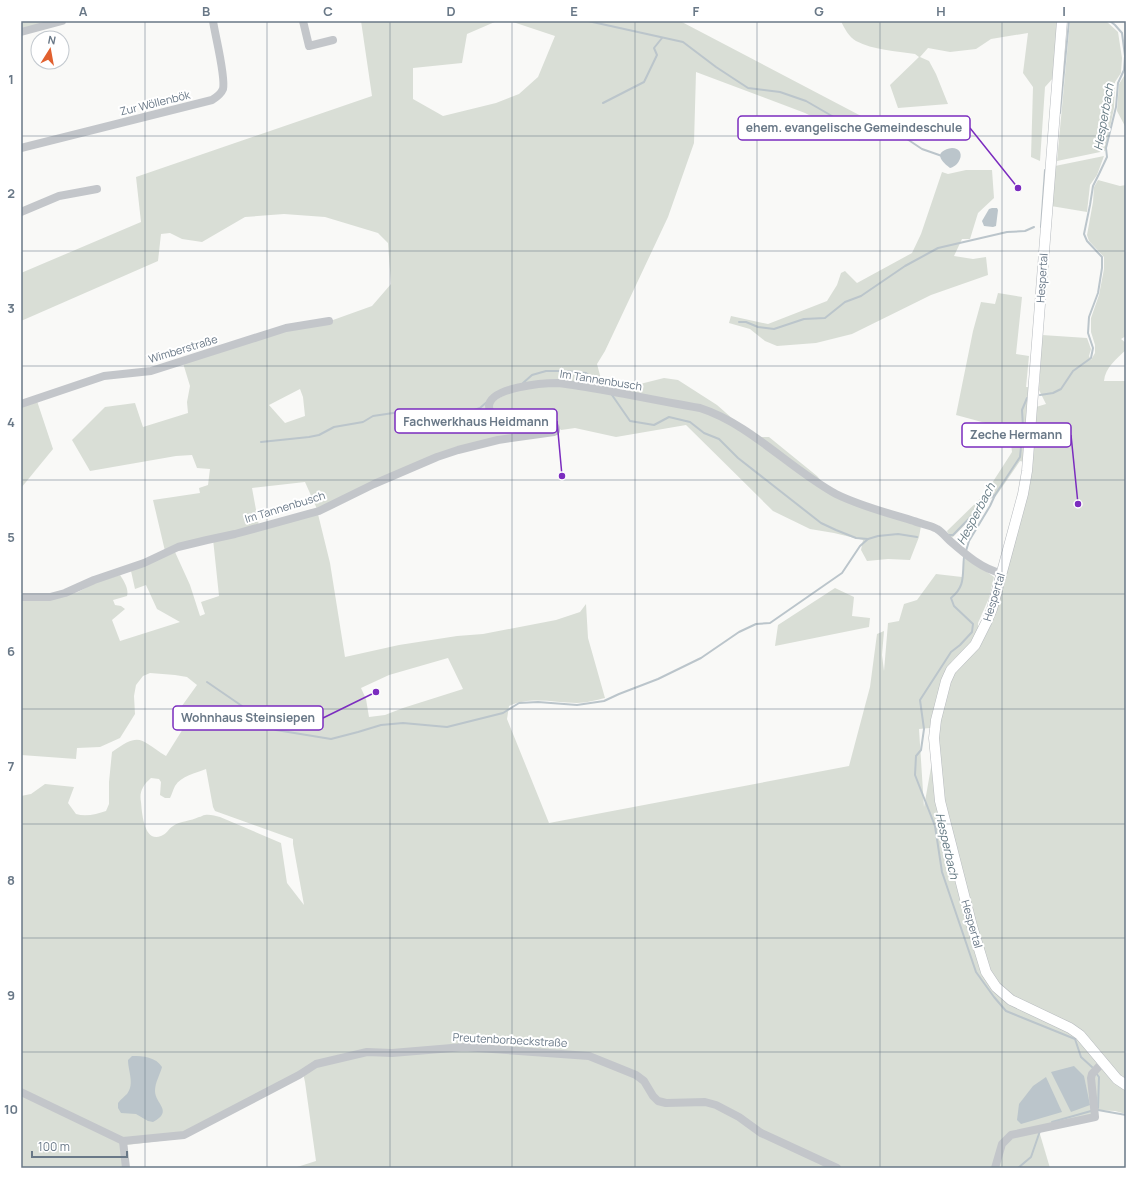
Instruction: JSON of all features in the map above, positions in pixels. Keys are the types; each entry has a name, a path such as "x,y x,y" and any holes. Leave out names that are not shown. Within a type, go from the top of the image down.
{"main road":[{"name":"Hespertal","path":"1062,21 1027,470 1023,494 992,609 984,628 974,645 951,670 941,698 934,738 940,801 972,926 986,972 996,987 1011,1000 1070,1028 1080,1036 1117,1079 1126,1085"}],"street":[{"path":"21,32 62,21"},
{"name":"Zur Wöllenbök","path":"21,148 212,100 219,95 222,90 224,78 213,21"},
{"path":"303,21 309,46 333,40"},
{"path":"21,212 58,196 97,189"},
{"name":"Wimberstraße","path":"21,404 104,376 151,371 286,328 329,320"},
{"name":"Im Tannenbusch","path":"21,597 50,597 65,593 94,580 144,563 178,547 235,534 320,511 374,484 437,457 458,450 498,440 554,432 556,431 556,428 554,425 496,415 491,413 489,408 490,403 498,394 513,388 547,383 559,383 590,388 700,408 710,412 724,418 835,493 856,502 936,528 965,554 987,568 1001,574"},
{"name":"Preutenborbeckstraße","path":"122,1141 184,1135 316,1064 367,1052 392,1053 464,1047 589,1056 636,1075 644,1081 653,1096 658,1101 666,1103 705,1102 716,1105 739,1117 761,1133 837,1168"},
{"path":"995,1168 1002,1144 1011,1135 1095,1117 1091,1078 1092,1074 1103,1062"},
{"path":"21,1092 122,1141 126,1168"}],"shaded area":[{"path":"21,21 60,21 21,32"},
{"path":"361,21 497,21 467,34 462,63 413,68 413,99 443,116 496,103 519,94 538,77 555,36 510,21 680,21 863,117 860,141 805,113 696,72 694,143 668,217 605,351 597,364 601,379 593,387 574,384 498,392 489,413 547,424 547,430 464,446 317,510 330,563 345,657 399,645 457,636 483,634 556,620 580,612 586,604 588,638 605,698 580,703 526,701 509,706 507,719 549,823 849,766 870,687 877,634 884,631 882,655 884,671 888,623 899,621 904,604 917,600 936,574 962,577 965,556 994,577 989,598 978,623 978,630 970,643 952,661 945,675 930,728 919,729 924,807 943,700 951,679 958,667 981,641 1026,498 1032,466 1036,407 1046,404 1039,390 1042,335 1087,338 1091,349 1089,356 1091,360 1095,353 1095,345 1091,332 1091,318 1099,295 1104,269 1104,257 1089,241 1087,235 1094,187 1098,180 1120,186 1126,185 1126,336 1121,339 1126,343 1126,350 1109,368 1104,381 1126,381 1126,1114 1115,1111 1094,1110 1094,1117 1011,1135 994,1168 294,1168 316,1161 303,1073 184,1138 127,1145 129,1168 21,1168 21,796 31,794 45,784 74,787 68,803 76,814 88,815 106,811 109,804 109,782 112,752 129,742 140,740 166,756 186,724 180,718 179,710 197,685 187,677 150,673 143,676 136,685 134,696 135,714 120,738 100,747 77,748 76,759 21,755 21,601 56,598 78,592 97,582 120,575 127,588 127,596 113,600 115,605 121,606 125,609 112,620 120,641 180,622 157,609 146,585 135,589 131,571 175,552 190,585 200,616 205,614 201,602 219,596 213,539 165,551 153,500 200,493 199,488 208,485 210,469 197,468 192,455 176,456 90,471 72,440 105,407 135,403 143,427 188,413 187,402 190,386 183,363 286,331 333,320 372,306 391,284 388,243 378,233 325,217 284,214 245,217 202,242 182,239 170,233 161,234 158,261 21,321 21,273 141,222 136,177 372,96","holes":["300,389 303,397 305,416 285,423 269,405","305,482 317,509 259,526 252,488","448,658 463,689 385,715 369,717 366,699 361,688 389,675","206,769 215,811 293,839 304,905 287,883 281,843 220,817 209,815 204,815 176,824 161,836 155,837 147,831 143,819 141,798 141,792 146,783 151,778 159,779 161,782 160,795 165,798 170,798 175,786 189,775"]},
{"path":"841,21 1058,21 1054,77 1045,87 1040,161 1031,157 1033,87 1023,73 1028,33 991,39 976,49 950,52 928,48 920,57 929,61 948,104 898,108 890,85 919,57 915,54 877,48 856,41 849,35"},
{"path":"1070,21 1106,21 1118,32 1122,58 1121,73 1115,82 1114,108 1105,151 1057,161"},
{"path":"1126,73 1126,128 1117,111 1119,84"},
{"path":"952,148 957,149 961,154 957,164 950,168 943,162 940,156 943,151"},
{"path":"1104,156 1097,175 1090,185 1087,212 1051,206 1055,166"},
{"path":"966,170 992,170 994,198 978,213 970,239 962,239 954,256 973,259 986,257 988,275 931,295 852,334 816,343 777,346 765,341 750,329 729,323 731,316 768,324 827,301 837,285 841,273 845,271 857,283 912,253 921,234 942,172 948,174"},
{"path":"997,208 998,210 996,226 984,226 982,221 989,209"},
{"path":"998,293 1022,297 1016,354 1029,356 1026,387 1031,387 1024,462 1020,461 996,496 990,499 951,539 947,531 985,494 1012,452 1009,428 956,415 973,331 981,302 995,304"},
{"path":"664,378 678,380 717,405 742,427 759,437 769,437 817,476 835,497 921,526 919,537 910,560 888,559 867,561 861,550 863,540 810,529 773,511 686,425 616,437 575,428 561,430 556,424 496,414 491,408 493,402 514,389 547,385 627,392 640,384"},
{"path":"37,401 53,449 21,488 21,406"},
{"path":"835,588 854,597 852,616 870,618 869,627 775,646 778,625"},
{"path":"132,1056 153,1059 162,1067 155,1091 163,1111 159,1118 153,1122 148,1121 136,1114 121,1113 118,1108 118,1103 127,1094 131,1086 128,1060"},
{"path":"1074,1066 1084,1076 1090,1105 1071,1112 1051,1072"},
{"path":"1046,1077 1062,1112 1021,1124 1017,1120 1019,1104 1033,1086"},
{"path":"1039,1131 1050,1168 995,1168 1007,1139"}],"waterway":[{"path":"588,21 683,42 716,67 748,88 780,92 806,101 832,116 844,125 858,129 901,135 922,149 942,156"},
{"path":"1060,113 1069,21"},
{"name":"Hesperbach","path":"1040,395 1053,393 1061,389 1073,371 1091,358 1093,348 1088,333 1089,317 1098,293 1102,268 1102,257 1087,241 1084,234 1093,186 1107,157 1106,148 1116,107 1118,83 1124,70 1125,56 1122,33 1110,21"},
{"path":"603,103 644,82 657,55 654,48 662,38"},
{"path":"1041,227 1045,170"},
{"path":"739,322 746,322 758,327 774,329 804,319 825,318 845,302 861,296 905,266 938,248 1007,232 1025,231 1034,227"},
{"path":"523,383 532,375 546,371 564,371 586,373 602,387"},
{"path":"612,395 630,421 654,425 669,417 690,422 704,433 719,439 738,458 821,523 836,530 856,538 868,539 878,536 898,534 917,537"},
{"name":"Hesperbach","path":"966,551 969,541 995,495 1020,457 1023,427 1022,410 1027,398"},
{"path":"261,442 319,435 334,427 363,422 373,416 400,412 423,410 430,414 444,413 459,415 480,408 488,401"},
{"path":"949,535 953,535 989,498 995,495"},
{"path":"249,710 258,722 276,730 331,739 381,725 403,723 447,727 503,713 519,703 538,702 577,705 604,701 658,679 701,658 739,632 756,624 770,623 842,573 860,546 868,539"},
{"name":"Hesperbach","path":"964,557 961,584 956,594 951,598 954,606 973,624 972,632 951,652 920,700 924,729 921,750 916,756 915,775 935,826 942,872 976,972 1006,1011 1075,1039 1081,1057 1092,1067"},
{"path":"207,682 242,706"},
{"path":"1096,1073 1099,1077 1098,1108"},
{"name":"Hesperbach","path":"1098,1110 1126,1115"},
{"path":"1052,1122 1091,1111"},
{"path":"1018,1168 1031,1157 1040,1131"}],"place":[{"name":"ehem. evangelische Gemeindeschule","path":"1018,188"},
{"name":"Fachwerkhaus Heidmann","path":"562,476"},
{"name":"Zeche Hermann","path":"1078,504"},
{"name":"Wohnhaus Steinsiepen","path":"376,692"}]}
